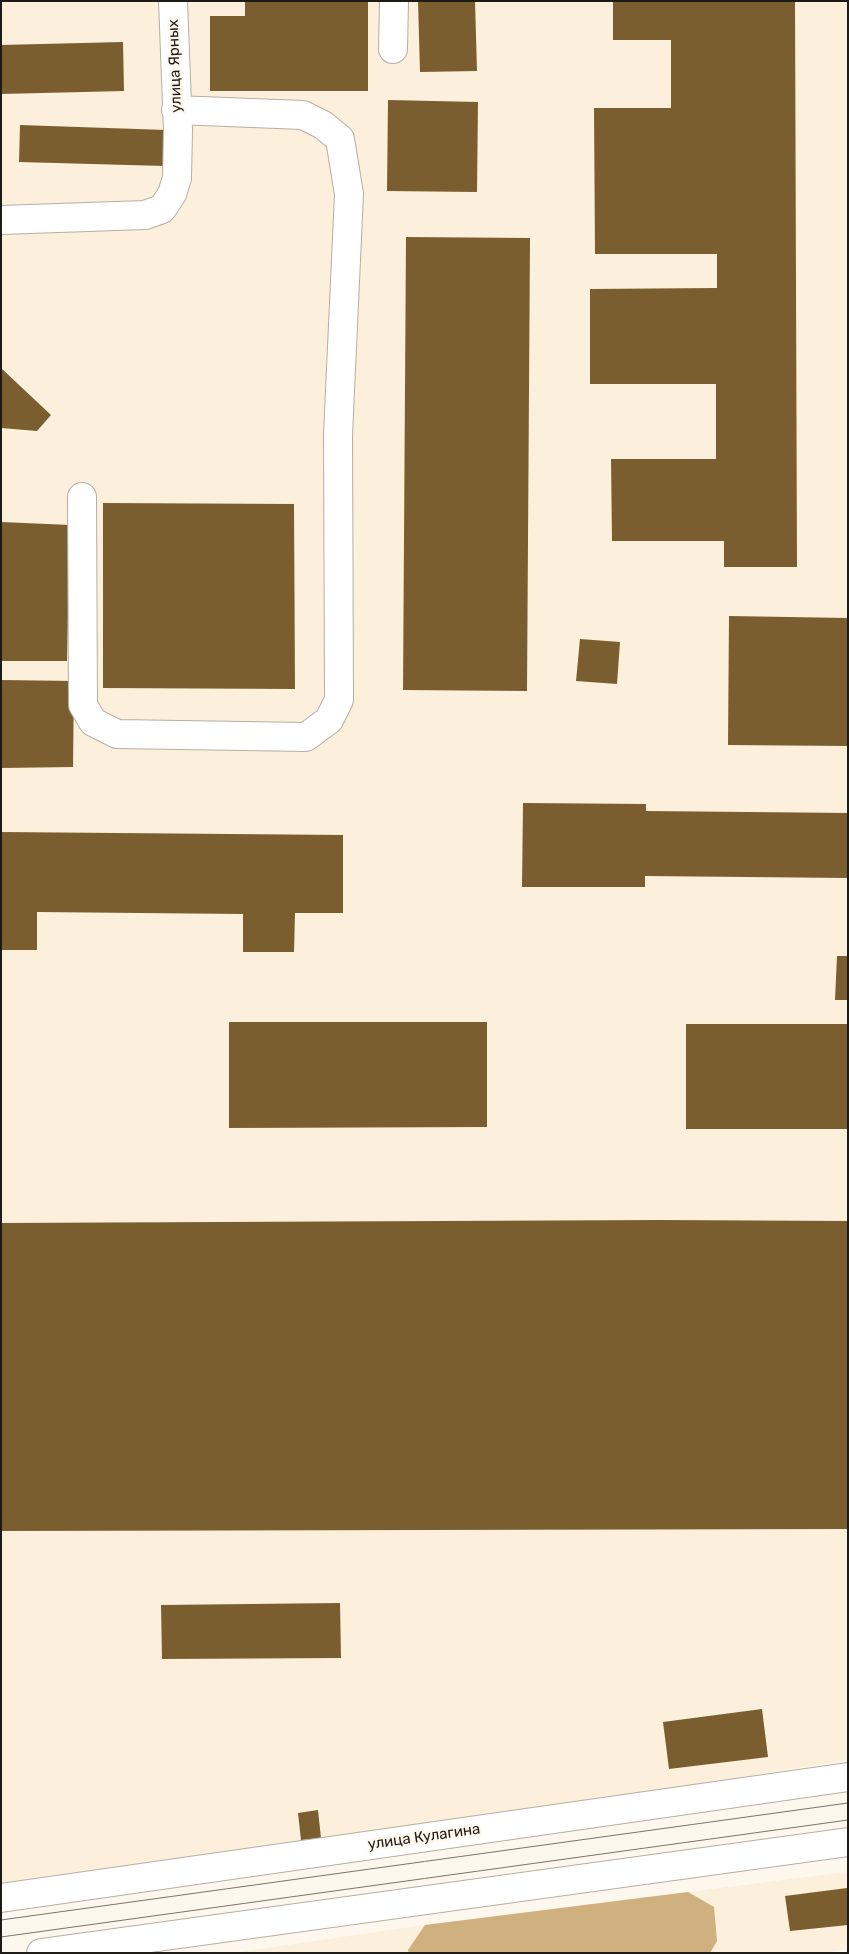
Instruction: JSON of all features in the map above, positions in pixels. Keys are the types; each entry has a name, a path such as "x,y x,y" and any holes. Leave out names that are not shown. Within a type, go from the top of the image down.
{"street":[{"name":"улица Ярных","path":"1,220 145,215 162,209 172,194 177,178 173,1"},
{"path":"393,49 394,1"},
{"path":"82,497 83,706 93,722 118,734 306,737 329,720 338,700 338,435 349,194 340,139 323,125 303,115 177,120"},
{"name":"улица Кулагина","path":"1,1898 848,1777"},
{"path":"41,1953 848,1842"}],"shaded area":[{"path":"1,1 848,1 848,1760 410,1830 1,1884"},
{"path":"848,1872 848,1949 821,1953 233,1953 425,1925"},
{"path":"688,1892 714,1907 717,1941 710,1953 409,1953 408,1950 425,1925"}],"building":[{"path":"245,1 368,1 368,91 210,91 210,16 245,16"},
{"path":"418,1 475,1 477,71 420,72"},
{"path":"613,1 795,1 797,567 724,567 724,541 612,541 611,459 716,459 716,384 590,384 590,289 717,288 717,254 595,254 594,108 671,108 671,40 613,40"},
{"path":"123,42 124,91 1,94 1,45"},
{"path":"388,100 478,102 477,192 387,191"},
{"path":"20,125 166,130 165,166 19,162"},
{"path":"406,237 530,238 527,691 403,690"},
{"path":"1,368 51,415 37,431 1,428"},
{"path":"103,503 294,504 295,689 103,688"},
{"path":"1,522 70,525 67,661 1,661"},
{"path":"729,616 848,618 848,746 728,745"},
{"path":"580,639 620,642 617,684 576,681"},
{"path":"1,680 74,681 73,767 1,768"},
{"path":"523,803 646,804 646,811 848,813 848,878 645,876 645,887 522,887"},
{"path":"1,832 343,835 343,913 295,913 294,952 243,952 243,914 37,912 37,950 1,950"},
{"path":"837,956 848,956 848,1000 835,1000"},
{"path":"229,1022 487,1022 487,1127 229,1128"},
{"path":"686,1024 848,1024 848,1129 686,1129"},
{"path":"848,1221 848,1529 1,1531 1,1223"},
{"path":"340,1603 341,1658 162,1659 161,1605"},
{"path":"762,1709 768,1757 669,1769 663,1722"},
{"path":"318,1810 321,1838 301,1840 298,1813"},
{"path":"847,1888 848,1925 790,1931 785,1896"}],"tram line":[{"path":"1,1920 848,1803"},
{"path":"1,1937 848,1820"}]}
